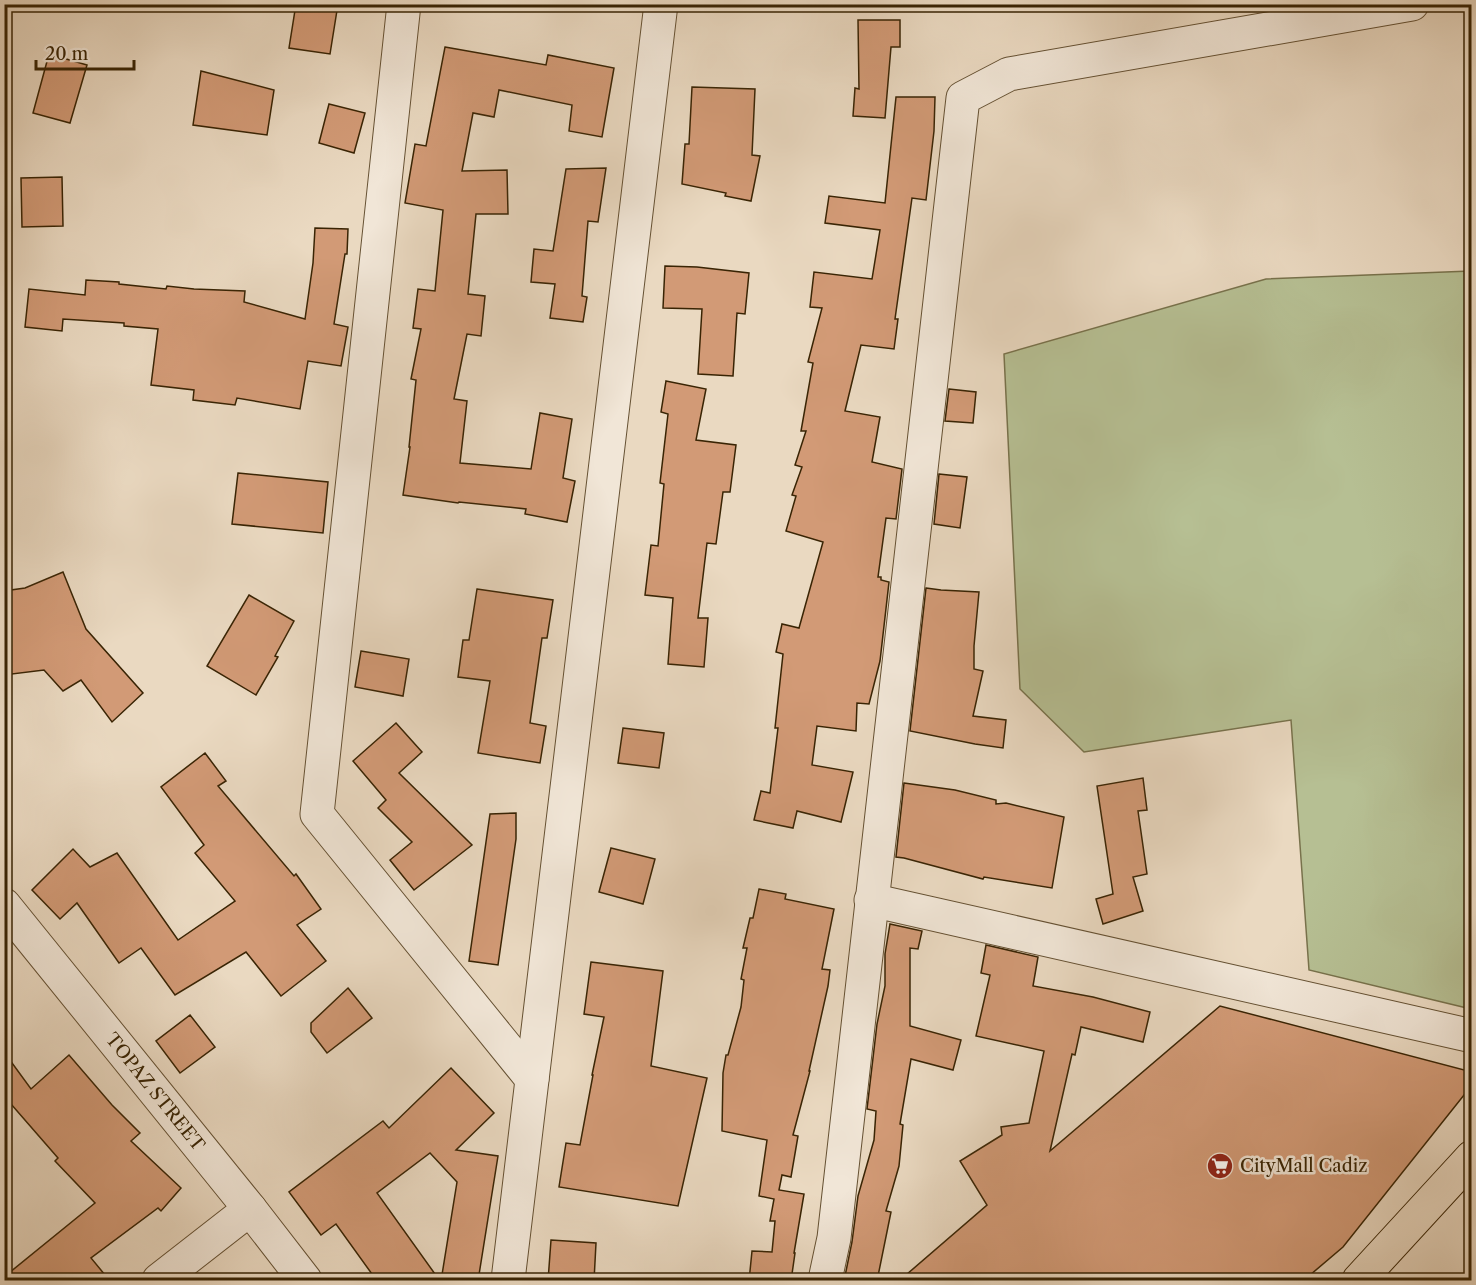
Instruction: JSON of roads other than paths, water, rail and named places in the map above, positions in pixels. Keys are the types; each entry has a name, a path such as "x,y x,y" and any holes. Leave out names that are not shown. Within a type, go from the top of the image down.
{"main road":[{"path":"1359,1281 1472,1156"}],"street":[{"path":"404,4 317,814 532,1080"},
{"path":"508,1281 661,4"},
{"path":"825,1281 834,1238 963,98 1009,74 1412,4"},
{"path":"871,900 1472,1036"},
{"name":"TOPAZ STREET","path":"4,905 250,1209 305,1281"},
{"path":"159,1281 250,1209"}],"place":[{"name":"CityMall Cadiz","path":"1220,1166"}]}
